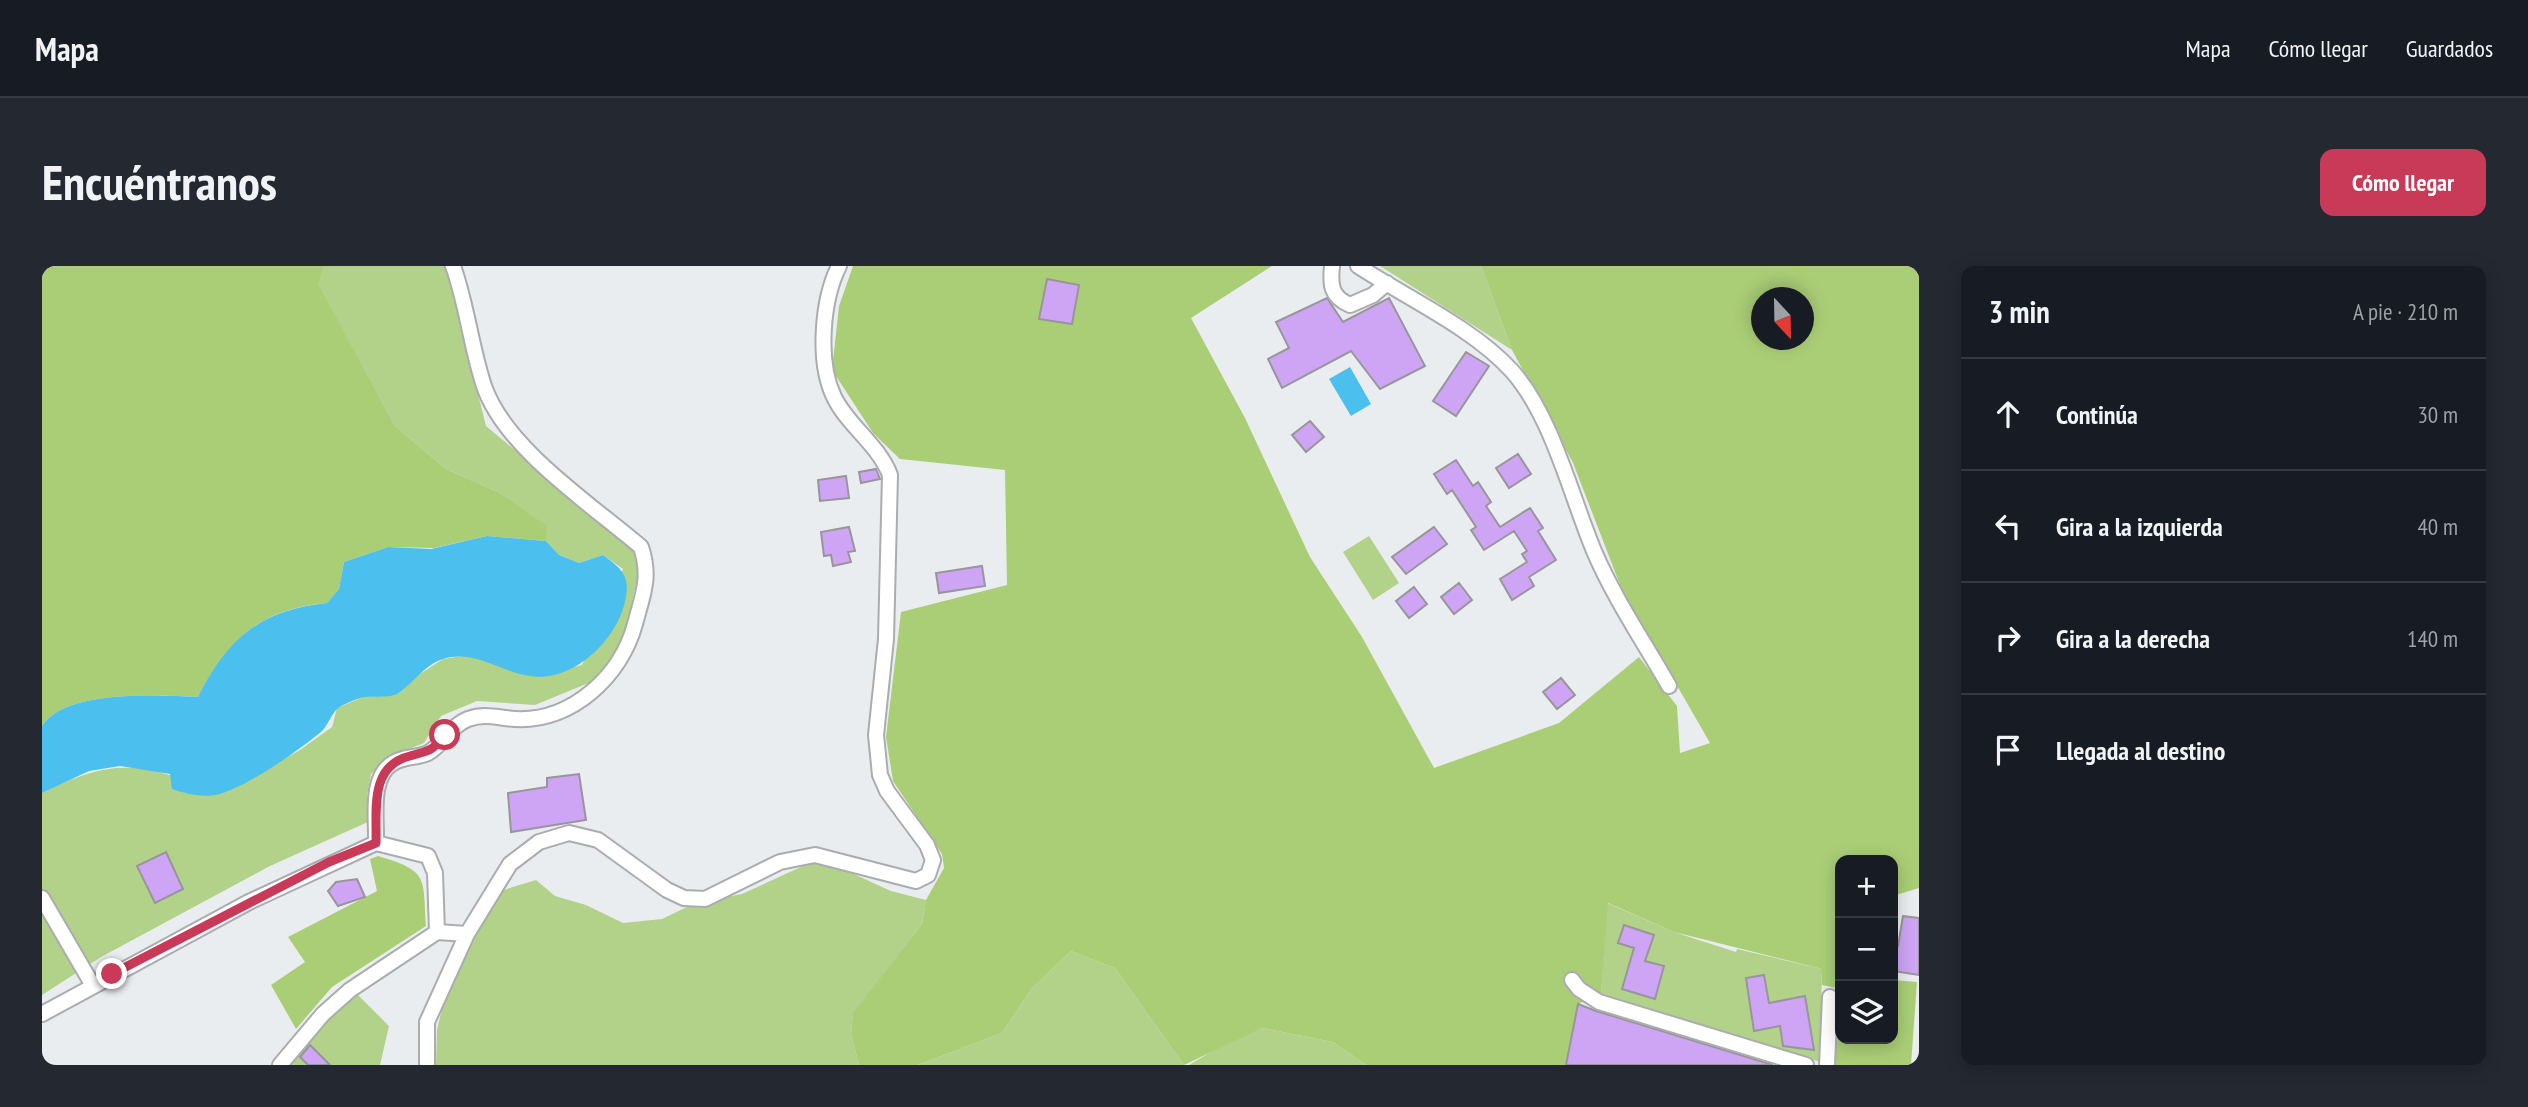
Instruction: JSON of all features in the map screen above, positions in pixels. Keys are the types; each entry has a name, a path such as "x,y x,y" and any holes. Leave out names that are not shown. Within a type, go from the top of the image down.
{"street":[{"path":"376,843 378,782 393,763 409,756 427,754 458,724 470,718 491,715 516,719 538,717 571,706 598,688 616,665 631,637 648,569 641,547 522,446 499,416 485,387 453,266"},
{"path":"427,1065 426,1022 467,934 510,864 539,842 569,832 598,840 667,890 684,898 705,899 780,862 815,855 916,881 929,875 933,860 927,845 887,791 880,775 876,735 886,639 890,475 884,458 834,398 821,358 832,280 839,266"},
{"path":"1332,266 1333,293 1340,301 1350,304 1373,295 1387,283"},
{"path":"1358,266 1490,350 1514,373 1534,405 1568,477 1599,562 1669,686"},
{"path":"42,1014 92,984 260,896 376,843 428,856 435,873 437,932"},
{"path":"42,898 92,984"},
{"path":"279,1065 323,1014 350,990 437,932 467,934"},
{"path":"1573,979 1579,989 1600,1002 1806,1065"},
{"path":"1828,1065 1830,998"}],"green space":[{"path":"42,266 324,266 318,284 395,426 446,469 500,493 547,526 546,541 487,536 434,548 388,547 344,562 339,589 327,603 283,612 249,630 221,659 198,697 160,695 91,700 54,714 42,726"},
{"path":"324,266 446,266 486,426 634,549 640,565 624,638 607,667 591,682 535,705 477,701 441,716 424,743 391,756 371,774 367,795 370,821 270,866 101,957 42,995 42,793 92,773 112,768 132,768 152,770 222,793 300,750 332,727 337,708 363,697 395,695 443,659 482,653 565,669 582,665 623,569 603,555 579,563 559,555 546,541 546,526 500,493 446,469 395,426 317,284"},
{"path":"853,266 1272,266 1191,318 1245,418 1310,557 1362,637 1434,768 1559,723 1639,657 1677,706 1680,753 1710,743 1622,590 1573,463 1512,350 1481,266 1919,266 1919,888 1898,894 1898,855 1835,855 1835,988 1822,985 1822,969 1674,932 1608,903 1601,994 1578,1004 1566,1065 1366,1065 1333,1042 1262,1028 1184,1065 1115,968 1071,951 1032,988 1002,1033 918,1065 859,1065 851,1034 853,1013 922,924 926,900 944,868 942,854 893,781 886,737 901,612 1007,585 1005,470 900,459 873,433 832,370 839,306"},
{"path":"1380,266 1481,266 1512,350"},
{"path":"1369,536 1399,583 1373,600 1343,552"},
{"path":"378,856 407,866 420,878 426,926 332,987 296,1029 271,985 305,962 288,937 377,891 370,859"},
{"path":"825,861 891,891 926,900 922,924 853,1014 851,1034 859,1065 436,1065 437,1030 449,978 483,923 497,892 536,880 555,896 586,905 623,923 662,919 695,903 742,894 803,866"},
{"path":"1607,903 1674,932 1736,952 1737,949 1822,969 1820,1062 1601,994"},
{"path":"1071,951 1115,968 1184,1065 918,1065 1002,1033 1032,988"},
{"path":"1898,980 1917,982 1911,1065 1835,1065 1835,1044 1898,1044"},
{"path":"356,993 389,1026 380,1065 288,1065 296,1052"},
{"path":"1262,1028 1333,1042 1366,1065 1189,1065 1226,1043"}],"water":[{"path":"1350,367 1371,404 1351,416 1329,379"},
{"path":"487,536 546,541 559,555 579,563 603,555 620,569 626,579 627,592 620,616 603,644 591,656 562,673 546,676 519,674 466,657 443,659 430,666 397,694 362,698 341,706 322,731 300,748 247,782 217,795 178,791 172,789 170,774 120,766 89,771 42,793 42,726 54,714 91,700 114,697 198,697 221,658 249,631 283,612 327,603 339,589 344,562 388,547 431,549"}],"building":[{"path":"1047,279 1079,285 1072,324 1039,319"},
{"path":"1327,298 1343,322 1389,298 1425,366 1380,389 1351,351 1282,388 1268,359 1289,348 1276,322"},
{"path":"1466,352 1489,366 1456,416 1433,401"},
{"path":"1310,421 1324,437 1306,452 1292,435"},
{"path":"1518,454 1531,474 1509,488 1496,468"},
{"path":"1456,460 1473,486 1478,482 1491,502 1486,506 1500,527 1530,508 1543,528 1538,531 1556,560 1529,577 1534,586 1512,600 1500,579 1527,562 1522,554 1527,551 1514,531 1484,550 1471,530 1476,527 1452,490 1447,494 1434,474"},
{"path":"876,469 880,479 861,483 859,472"},
{"path":"846,476 849,498 820,501 818,480"},
{"path":"849,527 855,551 848,552 851,562 833,566 831,555 824,556 821,532"},
{"path":"1434,527 1447,544 1406,574 1392,557"},
{"path":"982,566 985,586 939,593 936,573"},
{"path":"1459,583 1472,600 1454,614 1441,597"},
{"path":"1414,587 1427,604 1409,618 1396,601"},
{"path":"1561,678 1575,695 1557,709 1543,692"},
{"path":"579,774 586,820 511,832 508,793 547,787 547,778"},
{"path":"166,852 183,889 155,903 137,866"},
{"path":"357,879 365,897 338,906 328,891 336,882"},
{"path":"1903,916 1919,918 1919,975 1898,972 1898,946"},
{"path":"1624,925 1654,935 1645,961 1664,966 1655,999 1622,989 1634,948 1618,943"},
{"path":"1764,975 1769,1003 1805,996 1814,1050 1783,1046 1780,1026 1754,1031 1746,978"},
{"path":"1578,1004 1596,1011 1773,1065 1566,1065"},
{"path":"310,1045 330,1065 308,1065 300,1057"}],"route":[{"path":"112,974 329,862 376,843 378,782 385,769 409,756 427,754 445,735"}]}
